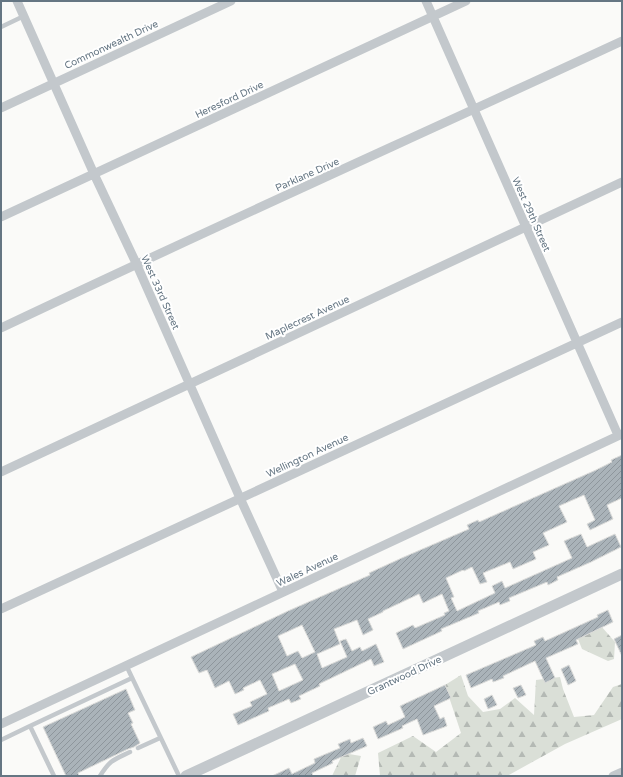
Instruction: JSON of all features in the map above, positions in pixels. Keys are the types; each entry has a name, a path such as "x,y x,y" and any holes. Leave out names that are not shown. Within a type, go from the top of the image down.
{"street":[{"name":"West 33rd Street","path":"17,1 283,592"},
{"name":"Commonwealth Drive","path":"1,108 231,1"},
{"name":"West 29th Street","path":"426,1 577,344 620,434"},
{"name":"Heresford Drive","path":"1,217 466,1"},
{"name":"Parklane Drive","path":"1,328 136,263 474,110 622,41"},
{"name":"Maplecrest Avenue","path":"1,472 622,182"},
{"name":"Wellington Avenue","path":"1,609 622,322"},
{"name":"Wales Avenue","path":"1,724 620,434"},
{"name":"Grantwood Drive","path":"186,776 622,574"},
{"path":"613,776 622,772"}],"lane":[{"path":"1,27 24,16"},
{"path":"126,665 179,776"},
{"path":"1,740 132,678"},
{"path":"30,726 53,776"},
{"path":"138,748 160,738"},
{"path":"100,776 105,766 111,761 130,752"}],"green space":[{"path":"588,626 601,626 615,642 614,659 608,661 582,649 578,639"},
{"path":"461,675 468,696 483,712 500,709 515,698 534,715 536,680 560,677 574,717 594,715 613,687 622,684 622,719 565,744 507,776 380,776 378,753 413,736 436,752 461,733 445,685"},
{"path":"343,753 361,756 355,776 332,776"}],"building":[{"path":"622,455 622,498 607,505 613,519 590,530 587,524 595,520 584,495 559,506 567,522 543,533 549,545 533,552 536,559 513,569 510,562 483,573 487,582 480,584 472,567 446,578 454,597 451,598 457,611 495,593 492,586 502,581 505,588 572,558 564,541 581,534 587,547 615,534 621,547 557,577 558,580 548,585 547,582 509,598 510,601 500,605 499,602 478,611 479,613 441,629 442,631 403,649 396,633 413,625 415,628 445,615 444,613 449,611 442,594 423,603 419,594 383,611 368,619 373,630 363,635 357,620 334,629 340,644 317,654 322,668 347,657 340,641 346,639 352,651 360,647 362,651 376,644 384,662 374,666 371,659 319,684 320,686 299,696 301,699 291,703 289,699 268,708 269,711 238,725 233,714 252,706 250,702 267,694 260,680 243,688 244,690 235,694 229,681 215,688 207,670 199,673 191,657 288,611 370,575 369,573 469,529 467,525 478,520 479,522 596,470 612,462 611,460","holes":["302,625 315,652 302,658 298,651 287,656 278,636","295,664 303,680 279,691 272,674"]},
{"path":"608,610 613,622 576,640 578,644 546,658 555,678 545,683 535,661 503,676 504,678 493,682 492,679 471,688 466,675 536,645 534,641 543,637 545,641 598,617 597,615"},
{"path":"622,635 622,656 614,639"},
{"path":"569,665 576,681 568,685 561,669"},
{"path":"445,685 451,698 434,706 440,719 444,717 447,726 423,735 417,719 402,726 403,728 378,739 373,727 386,721 388,725 405,717 400,706"},
{"path":"521,685 526,695 518,698 513,688"},
{"path":"126,689 135,710 128,713 133,723 131,724 140,743 78,773 79,776 66,776 43,727"},
{"path":"492,695 497,705 488,709 484,699"},
{"path":"363,738 367,746 332,761 333,763 312,773 313,776 272,776 289,768 292,774 315,763 314,759 340,748 338,744 350,739 351,743"}]}
